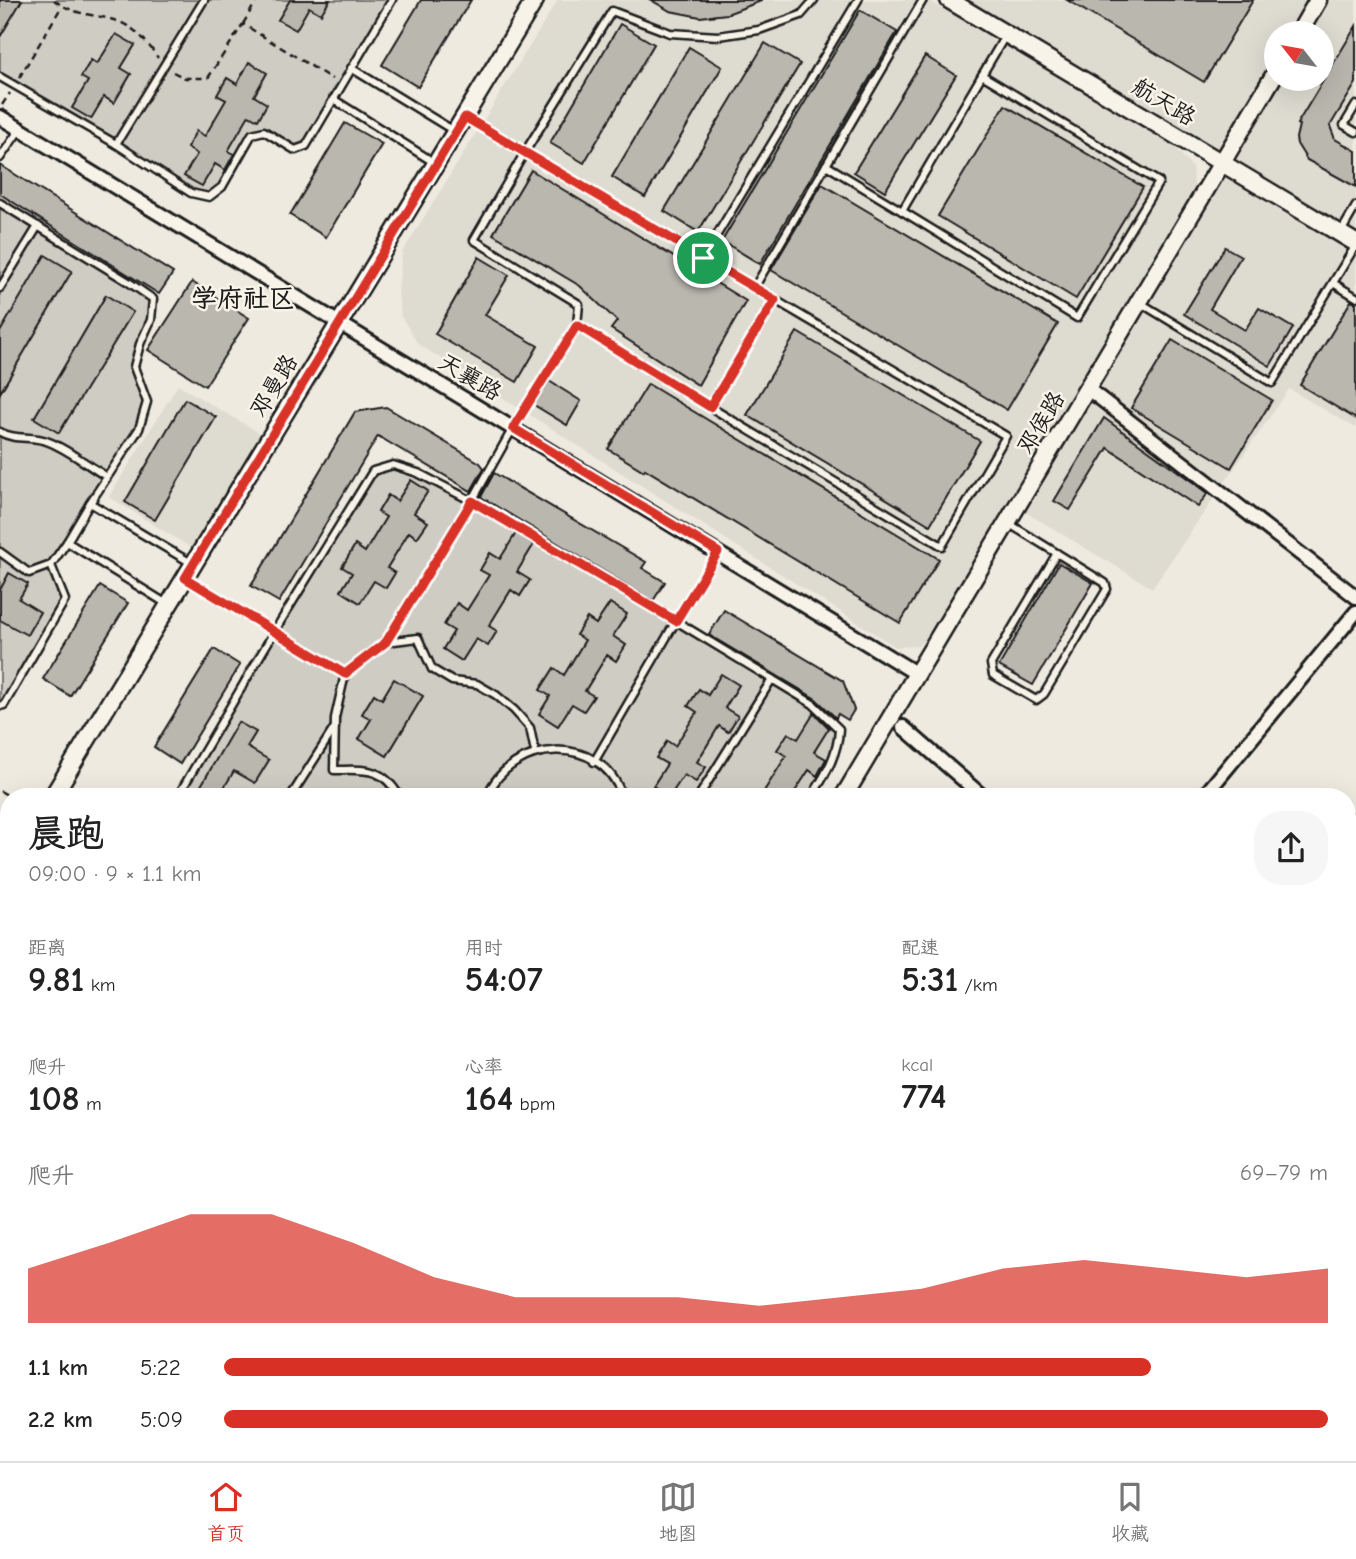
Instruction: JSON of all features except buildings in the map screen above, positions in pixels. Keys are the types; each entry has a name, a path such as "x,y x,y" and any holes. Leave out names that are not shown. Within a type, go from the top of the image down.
{"street":[{"name":"邓曼路","path":"57,788 536,0"},
{"name":"航天路","path":"949,0 1356,244"},
{"path":"1306,21 1318,0"},
{"name":"邓侯路","path":"849,788 1265,91"},
{"name":"天襄路","path":"0,117 917,674"},
{"path":"1088,389 1356,597"},
{"path":"1211,788 1356,612"},
{"path":"903,727 973,788"}],"lane":[{"path":"116,144 204,0"},
{"path":"0,77 116,144 191,193 209,197 222,187 252,134 264,131 295,150 306,146 392,0"},
{"path":"394,788 372,769 334,770 335,727 345,674 386,642 577,325 579,304 474,240 612,11 670,33 718,36 759,30 801,15 814,0"},
{"path":"703,258 858,0"},
{"path":"754,288 923,0"},
{"path":"902,211 1006,34"},
{"path":"351,68 456,132"},
{"path":"826,165 1077,318 1158,182 982,75"},
{"path":"332,99 436,164"},
{"path":"1356,105 1344,125 1356,132"},
{"path":"465,117 1006,436 942,545 577,325"},
{"path":"0,158 20,129"},
{"path":"0,203 153,299 151,320 140,344 134,367 148,402 139,429 51,565 29,573 0,552"},
{"path":"1340,234 1356,206"},
{"path":"0,288 38,226"},
{"path":"1139,302 1272,383 1356,244"},
{"path":"1332,283 1356,297"},
{"path":"710,407 775,300"},
{"path":"0,432 18,440 30,438 49,442 107,477"},
{"path":"183,788 373,471 393,465 418,473 472,501 813,704 839,729 838,744 817,788"},
{"path":"90,503 274,632 345,674"},
{"path":"1008,523 1105,583 1107,589 1044,694 1036,700 993,675 991,664 1056,553"},
{"path":"67,542 169,605"},
{"path":"594,762 718,552"},
{"path":"0,706 4,705 65,600 51,565"},
{"path":"386,642 418,638 432,669 452,681 477,684 496,695 530,728 535,752"},
{"path":"704,788 772,679"},
{"path":"296,788 335,727"},
{"path":"492,788 500,775 516,761 535,752 559,749 584,755 605,769 619,788"}],"path":[{"path":"54,0 85,16 119,22 144,38 164,66 185,78 208,78 257,0"},
{"path":"0,107 62,6"},
{"path":"243,24 341,85"}],"shaded area":[{"path":"0,0 392,0 306,146 295,150 264,131 252,134 222,187 209,197 191,193 0,77"},
{"path":"558,0 928,0 1173,145 1192,167 1195,192 926,639 918,646 896,647 418,344 401,316 398,292 402,253"},
{"path":"949,0 1356,0 1356,428 1289,389 1152,588 1017,507 1221,163"},
{"path":"0,203 153,299 151,320 134,367 147,402 139,429 51,565 65,600 0,706"},
{"path":"178,385 263,435 193,549 109,497"},
{"path":"393,465 418,473 813,704 839,729 838,744 816,788 183,788 373,471"}],"district":[{"name":"学府社区","path":"243,299"}],"route":[{"path":"465,117 703,258 775,300 710,407 577,325 513,428 718,552 676,621 472,501 386,642 345,674 185,578 465,117"}]}
